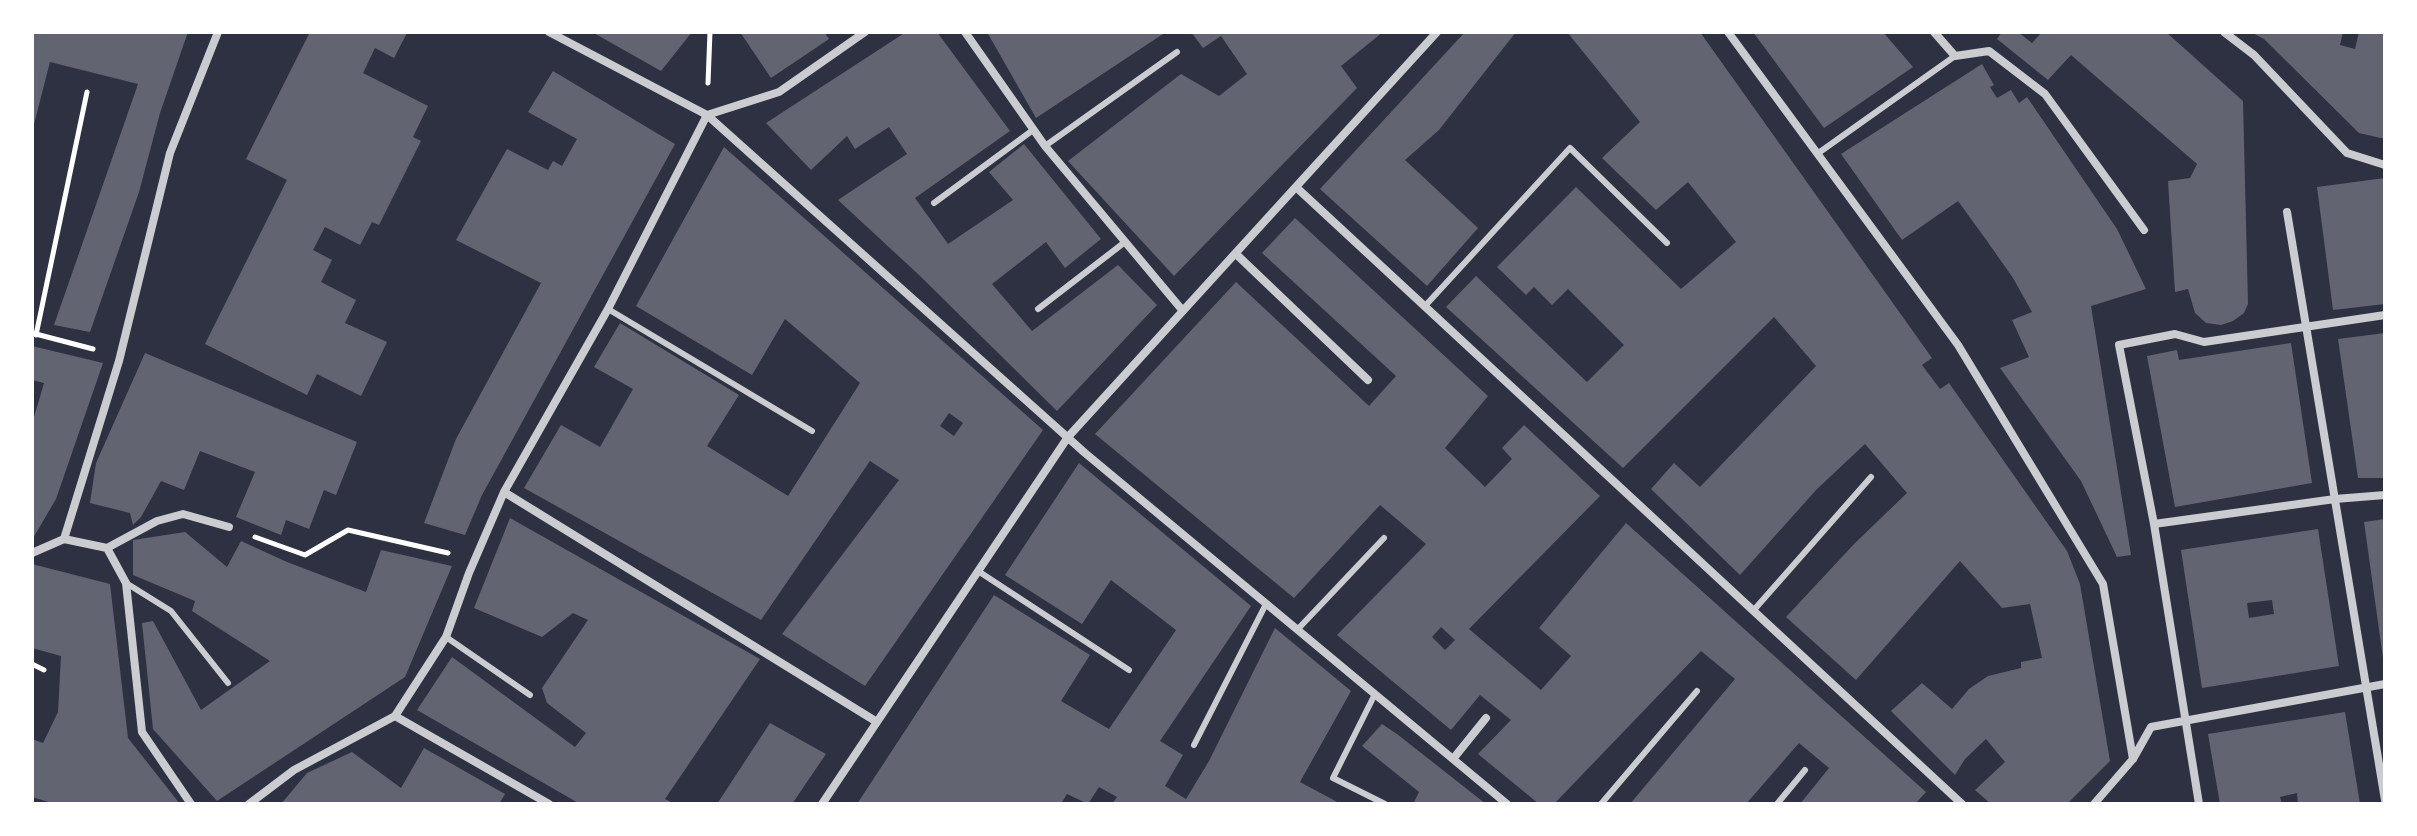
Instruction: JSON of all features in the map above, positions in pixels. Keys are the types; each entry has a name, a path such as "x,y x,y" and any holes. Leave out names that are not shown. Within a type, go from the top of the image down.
{"street":[{"path":"64,539 119,361 170,153 218,32"},
{"path":"549,32 707,115 1068,437 1507,804"},
{"path":"249,804 294,770 395,716 446,637 469,573 504,492 608,309 707,115 779,92 865,32"},
{"path":"965,32 1045,146 1183,311"},
{"path":"822,804 1068,437 1437,32"},
{"path":"1728,32 1958,345 2103,584 2133,759"},
{"path":"1934,32 1955,56 1989,51 2045,94 2144,230"},
{"path":"2224,32 2254,55 2347,153 2385,165"},
{"path":"1297,188 1962,804"},
{"path":"2287,212 2385,800"},
{"path":"1236,254 1368,380"},
{"path":"2199,804 2154,524 2119,345 2175,334 2204,342 2385,315"},
{"path":"504,492 877,722"},
{"path":"2154,524 2385,495"},
{"path":"32,552 64,539 107,548 157,521 183,514 229,527"},
{"path":"107,548 126,583 142,732 191,804"},
{"path":"2094,804 2133,759 2151,727 2385,684"},
{"path":"395,716 549,804"},
{"path":"1453,759 1486,718"}],"lane":[{"path":"1045,146 1177,52"},
{"path":"1817,154 1955,56"},
{"path":"934,203 1033,130"},
{"path":"1425,306 1570,148 1667,243"},
{"path":"1038,309 1125,242"},
{"path":"608,309 812,431"},
{"path":"1753,611 1871,477"},
{"path":"1298,629 1384,538"},
{"path":"978,571 1129,670"},
{"path":"126,583 171,611 228,683"},
{"path":"1194,745 1266,604"},
{"path":"446,637 530,695"},
{"path":"1601,804 1697,691"},
{"path":"1375,694 1333,778 1385,804"},
{"path":"1777,804 1805,770"}],"path":[{"path":"707,115 710,32"},
{"path":"87,92 34,334 95,350"},
{"path":"229,527 305,555 348,530 450,554 469,573"},
{"path":"32,664 44,670"}],"building":[{"path":"32,32 188,32 160,113 139,192 90,332 54,325 138,84 50,62 32,132"},
{"path":"310,32 407,33 394,58 375,48 363,73 428,106 413,137 421,141 379,225 372,222 360,245 325,227 313,250 332,260 321,282 356,300 345,323 387,342 361,396 317,374 307,395 205,344 287,180 246,159"},
{"path":"592,32 692,32 661,71"},
{"path":"740,32 824,32 829,39 771,78"},
{"path":"906,32 937,32 1010,131 915,198 948,244 1013,200 989,172 1024,144 1101,239 1065,268 1046,242 992,284 1032,331 1118,265 1157,305 1057,411 838,200 907,154 889,127 855,149 847,136 811,170 766,123"},
{"path":"987,32 1166,32 1036,118"},
{"path":"1191,32 1383,32 1341,66 1357,88 1174,276 1068,161 1181,74 1219,96 1247,74 1221,36 1203,48"},
{"path":"1465,32 1516,32 1439,130 1405,160 1478,228 1427,286 1320,189"},
{"path":"1567,32 1700,32 1932,358 1922,365 1940,389 1949,383 2067,551 2080,584 2110,761 2067,804 1991,804 1975,790 2005,762 1986,739 1965,759 1955,775 1891,711 1922,683 1952,709 1969,689 1988,676 2021,668 2021,662 2042,658 2030,604 2002,608 1960,561 1856,680 1786,617 1907,493 1865,444 1817,489 1740,575 1651,489 1674,463 1700,487 1816,366 1774,317 1623,468 1446,307 1476,276 1587,382 1624,345 1568,289 1552,305 1534,287 1526,295 1497,267 1576,187 1681,289 1736,242 1688,182 1656,210 1602,158 1640,122"},
{"path":"1753,32 1883,32 1913,67 1824,128"},
{"path":"2002,32 2018,32 2032,43 2042,32 2166,32 2243,101 2248,304 2244,313 2221,325 2206,323 2195,313 2188,289 2175,292 2168,181 2190,178 2197,164 2071,55 2048,80 1997,39"},
{"path":"2251,32 2343,32 2340,45 2355,49 2359,32 2385,32 2385,139 2359,133 2264,39"},
{"path":"1982,64 1994,85 1990,87 1997,98 2011,90 2019,103 2027,97 2117,229 2146,289 2091,306 2131,555 2117,557 2081,481 2000,368 2029,357 2012,320 2032,312 1987,241 1958,201 1902,240 1841,154"},
{"path":"553,71 675,144 482,495 465,535 424,523 456,439 541,283 456,240 507,149 548,170 553,161 562,166 577,139 528,112"},
{"path":"724,147 1043,430 865,686 782,634 899,480 870,461 761,620 524,488 561,425 600,447 633,389 594,367 620,323 739,395 707,446 788,496 860,383 785,319 752,375 636,306","holes":["949,413 963,423 954,436 940,426"]},
{"path":"2385,178 2385,304 2333,310 2317,187"},
{"path":"1295,218 1488,396 1445,448 1485,487 1512,459 1502,448 1524,425 1600,496 1469,629 1541,690 1571,656 1539,628 1626,523 1926,792 1915,804 1800,804 1829,768 1799,743 1746,804 1630,804 1735,679 1701,651 1554,804 1539,804 1478,754 1511,720 1480,695 1451,730 1337,635 1426,544 1380,505 1294,598 1095,434 1236,282 1369,406 1396,376 1262,253","holes":["1441,627 1455,640 1445,650 1432,637"]},
{"path":"2385,333 2385,478 2358,478 2338,339"},
{"path":"2291,343 2312,483 2175,507 2147,356 2177,350 2179,360"},
{"path":"32,346 103,363 56,499 32,540 32,416 44,383 32,380"},
{"path":"145,353 357,442 336,495 324,490 309,529 286,520 281,535 236,517 255,472 200,451 184,490 161,481 141,517 133,525 130,513 90,503 96,463"},
{"path":"1079,463 1251,606 1160,741 1183,755 1165,786 1186,799 1209,761 1275,628 1351,691 1300,782 1341,804 1112,804 1117,797 1099,787 1088,804 1067,794 1061,804 857,804 994,595 1090,655 1061,701 1109,729 1176,630 1111,580 1082,624 1005,575"},
{"path":"510,518 760,659 665,799 675,804 580,804 417,710 452,657 575,747 586,733 547,703 542,688 588,620 573,613 542,637 474,608"},
{"path":"2385,519 2385,658 2383,658 2364,522"},
{"path":"2318,529 2339,666 2202,688 2181,550","holes":["2272,600 2274,614 2249,618 2247,603"]},
{"path":"185,532 227,567 241,541 366,592 381,550 452,566 405,677 217,801 153,729 142,623 153,621 201,710 270,661 192,611 195,601 133,575 133,540"},
{"path":"32,564 110,584 128,738 180,804 55,804 32,797 32,739 43,743 58,712 61,656 32,648"},
{"path":"2345,712 2360,804 2298,804 2297,793 2280,797 2282,804 2220,804 2208,734"},
{"path":"770,723 826,754 792,804 717,804"},
{"path":"1382,724 1486,804 1413,804 1419,792 1362,746"},
{"path":"424,748 505,794 499,804 281,804 307,773 352,752 401,788"}]}
